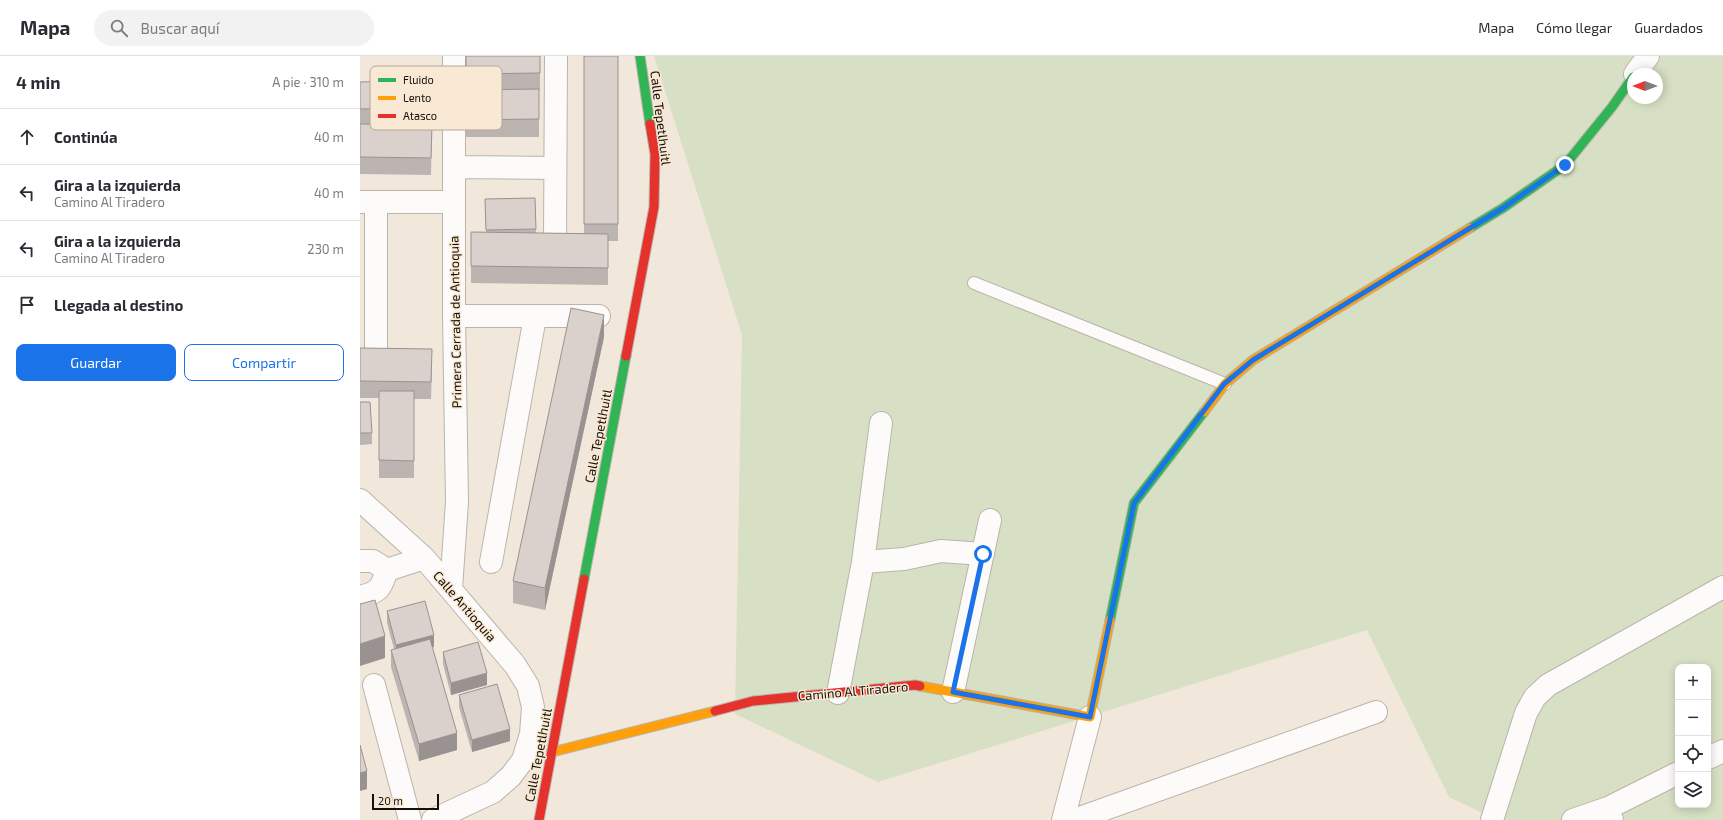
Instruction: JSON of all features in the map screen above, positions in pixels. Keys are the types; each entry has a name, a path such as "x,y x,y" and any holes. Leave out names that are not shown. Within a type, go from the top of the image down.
{"street":[{"path":"555,243 556,56"},
{"name":"Calle Tepetlhuitl","path":"538,820 654,207 655,154 640,56"},
{"path":"1639,68 1648,56"},
{"path":"1063,820 1090,717 1134,503 1224,384 1253,360 1503,208 1565,165 1612,107 1627,86"},
{"name":"Primera Cerrada de Antioquia","path":"451,589 458,502 454,316 454,130"},
{"path":"454,167 555,168"},
{"path":"376,349 368,202 454,202"},
{"path":"454,316 535,317 602,315"},
{"path":"491,562 535,317"},
{"path":"838,693 863,562 881,423"},
{"name":"Calle Antioquia","path":"360,500 424,558 515,665 528,686 533,707 531,734 523,760 512,776 493,792 433,820"},
{"path":"953,692 990,520"},
{"path":"863,562 904,559 941,551 983,554"},
{"path":"387,570 424,558"},
{"path":"360,561 373,560 387,570"},
{"path":"360,597 374,593 382,586 387,570"},
{"path":"1492,820 1526,713 1534,697 1548,685 1723,587"},
{"path":"374,685 410,820"},
{"name":"Camino Al Tiradero","path":"552,752 753,701 915,685 1090,717"},
{"path":"1074,820 1376,712"},
{"path":"1711,757 1723,751"},
{"path":"1573,820 1610,814 1675,775"}],"lane":[{"path":"974,283 1224,384"}],"green space":[{"path":"654,56 1723,56 1723,820 1497,820 1449,797 1367,630 878,782 735,714 742,335"}],"building":[{"path":"466,56 540,56 540,73 502,74 502,66 466,66"},
{"path":"584,56 618,56 618,224 584,224"},
{"path":"360,82 370,82 370,109 360,109"},
{"path":"539,89 539,119 502,120 502,90"},
{"path":"360,124 370,124 370,130 432,130 431,158 360,157"},
{"path":"535,198 536,229 486,230 485,199"},
{"path":"471,232 608,234 608,268 471,266"},
{"path":"571,308 604,315 545,588 513,581"},
{"path":"360,348 432,349 431,382 360,381"},
{"path":"379,391 414,391 414,461 379,460"},
{"path":"360,402 370,402 372,433 360,433"},
{"path":"375,600 385,636 360,644 360,604"},
{"path":"425,601 434,635 396,645 387,611"},
{"path":"430,639 457,733 419,744 391,650"},
{"path":"478,642 487,673 451,683 443,652"},
{"path":"497,684 510,729 472,740 459,695"},
{"path":"360,745 367,771 360,773"}],"traffic: fast":[{"path":"640,56 650,124"},
{"path":"1470,228 1503,208 1565,165 1612,107 1627,86"},
{"path":"584,579 626,356"},
{"path":"1110,620 1134,503 1204,412"}],"traffic: slow":[{"path":"1204,412 1225,384 1253,360 1470,228"},
{"path":"920,686 1090,717 1110,620"},
{"path":"552,752 715,711"}],"traffic: jam":[{"path":"626,356 654,207 655,154 650,124"},
{"path":"539,820 584,579"},
{"path":"715,711 753,701 915,685 920,686"}],"route":[{"path":"983,554 953,692 1090,717 1134,503 1224,384 1253,360 1503,208 1565,165"}]}
